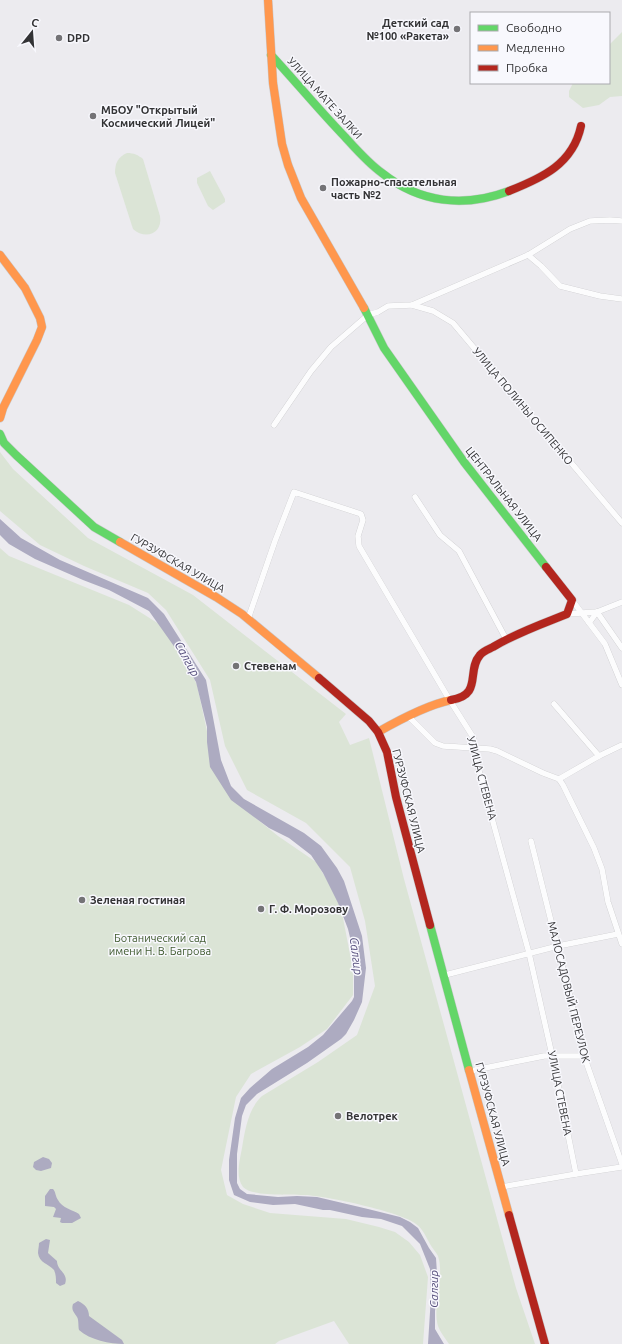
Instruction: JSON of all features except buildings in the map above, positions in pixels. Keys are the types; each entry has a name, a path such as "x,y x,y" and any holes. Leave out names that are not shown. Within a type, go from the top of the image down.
{"street":[{"name":"УЛИЦА МАТЕ ЗАЛКИ","path":"268,0 273,83 282,144 288,165 301,198 368,315"},
{"name":"УЛИЦА МАТЕ ЗАЛКИ","path":"271,55 324,116 383,174 403,186 437,198 454,202 498,196 550,172 564,161 576,144 581,126"},
{"path":"274,425 311,371 331,347 368,315 378,312 388,306 412,305 528,255 570,229 590,221 610,220 622,222"},
{"path":"0,255 25,288 40,318 42,327 3,408 0,418"},
{"path":"528,255 560,286 600,296 622,299"},
{"name":"УЛИЦА ПОЛИНЫ ОСИПЕНКО","path":"412,305 433,310 453,323 622,523"},
{"name":"ЦЕНТРАЛЬНАЯ УЛИЦА","path":"368,315 384,348 426,410 464,462 605,644 622,685"},
{"name":"ГУРЗУФСКАЯ УЛИЦА","path":"0,434 4,443 16,455 94,527 216,597 248,619 347,701 369,721 378,732 387,752 396,797 409,848 545,1344"},
{"name":"УЛИЦА СТЕВЕНА","path":"248,619 294,492 361,514 363,520 358,536 359,546 473,737 476,760 529,953 552,1055 576,1174"},
{"path":"415,497 440,535 459,551 506,640"},
{"path":"567,614 572,600"},
{"path":"378,732 408,716 449,699 458,699 466,694 471,688 476,660 481,654 506,640 567,614 597,612 622,602"},
{"path":"589,623 597,612"},
{"path":"597,612 622,648"},
{"path":"554,704 599,756"},
{"path":"408,716 435,743 443,746 497,751 559,779 594,848 602,869 608,902 622,944"},
{"path":"559,779 599,756 622,745"},
{"name":"МАЛОСАДОВЫЙ ПЕРЕУЛОК","path":"532,842 584,1056 622,1164"},
{"path":"445,976 529,953 618,934"},
{"path":"470,1071 552,1055 584,1056"},
{"path":"501,1187 622,1167"}],"green space":[{"path":"622,32 622,96 610,97 599,105 583,108 569,97 569,91 572,84 610,84 610,44"},
{"path":"127,153 136,154 143,159 160,216 159,227 152,233 143,234 133,229 115,173 116,166 121,156"},
{"path":"210,171 225,199 225,202 213,210 208,206 197,183 197,178"},
{"path":"0,452 13,469 88,538 193,595 346,714 339,722 350,745 369,738 404,879 516,1288 535,1344 449,1344 441,1333 437,1318 436,1309 440,1273 438,1256 421,1228 408,1219 346,1201 305,1195 263,1194 243,1187 239,1178 239,1163 246,1127 253,1107 262,1096 318,1062 357,1035 375,986 365,921 350,867 306,823 247,790 225,746 210,680 166,610 148,593 84,566 40,545 0,511"},
{"name":"Ботанический сад имени Н. В. Багрова","path":"0,548 9,556 129,605 159,624 184,657 197,685 208,736 232,799 278,836 316,862 336,895 343,918 353,970 353,995 327,1029 300,1047 251,1074 236,1097 221,1170 227,1195 243,1204 270,1213 346,1219 395,1232 409,1242 420,1255 428,1277 423,1344 349,1344 334,1321 279,1341 275,1344 0,1344"}],"water":[{"name":"Салгир","path":"0,519 21,538 60,560 148,598 164,614 206,680 221,760 231,786 244,799 304,833 321,846 337,868 344,881 362,936 366,968 362,1002 354,1020 346,1034 341,1039 307,1063 257,1094 246,1105 242,1116 237,1154 237,1183 240,1189 247,1194 278,1197 317,1197 400,1217 418,1228 436,1258 438,1289 435,1311 435,1329 444,1344 428,1344 431,1296 430,1269 420,1244 402,1226 381,1219 362,1217 295,1204 273,1205 250,1202 234,1195 229,1180 229,1160 235,1118 241,1098 272,1069 308,1047 323,1035 354,997 354,954 348,929 338,903 323,873 311,855 289,838 269,828 231,800 210,767 207,727 196,682 183,659 149,611 109,590 35,559 9,544 0,535"},
{"path":"43,1157 49,1159 52,1163 51,1168 41,1171 36,1170 33,1167 34,1162"},
{"path":"50,1189 54,1190 57,1199 62,1205 79,1214 81,1218 72,1223 62,1223 60,1222 61,1218 53,1217 56,1209 54,1207 45,1206 45,1196"},
{"path":"46,1239 50,1240 48,1253 57,1261 66,1280 65,1284 60,1286 56,1283 56,1275 54,1270 40,1259 38,1253 39,1243"},
{"path":"78,1301 86,1307 89,1316 122,1340 124,1344 100,1341 79,1330 78,1318 72,1308 73,1304"}],"traffic: fast":[{"path":"271,55 362,156 397,183 412,191 443,200 476,200 509,191"},
{"path":"364,308 384,348 464,462 546,567"},
{"path":"0,434 4,443 16,455 94,527 120,542"},
{"path":"430,925 469,1070"}],"traffic: slow":[{"path":"268,0 273,83 282,144 288,165 301,198 364,308"},
{"path":"0,255 25,288 40,318 42,327 3,408 0,418"},
{"path":"120,542 216,597 242,614 319,678"},
{"path":"378,732 423,709 451,700"},
{"path":"469,1070 509,1215"}],"traffic: jam":[{"path":"509,191 544,175 563,160 577,139 581,126"},
{"path":"451,700 461,697 471,688 476,661 483,652 520,633 567,614 572,600 546,567"},
{"path":"319,678 369,721 378,732 387,752 396,797 430,925"},
{"path":"509,1215 545,1344"}],"place":[{"name":"Детский сад №100 «Ракета»","path":"457,29"},
{"name":"DPD","path":"59,38"},
{"name":"МБОУ \"Открытый Космический Лицей\"","path":"93,116"},
{"name":"Пожарно-спасательная часть №2","path":"323,188"},
{"name":"Стевенам","path":"236,666"},
{"name":"Зеленая гостиная","path":"82,900"},
{"name":"Г. Ф. Морозову","path":"261,909"},
{"name":"Велотрек","path":"338,1116"}]}
